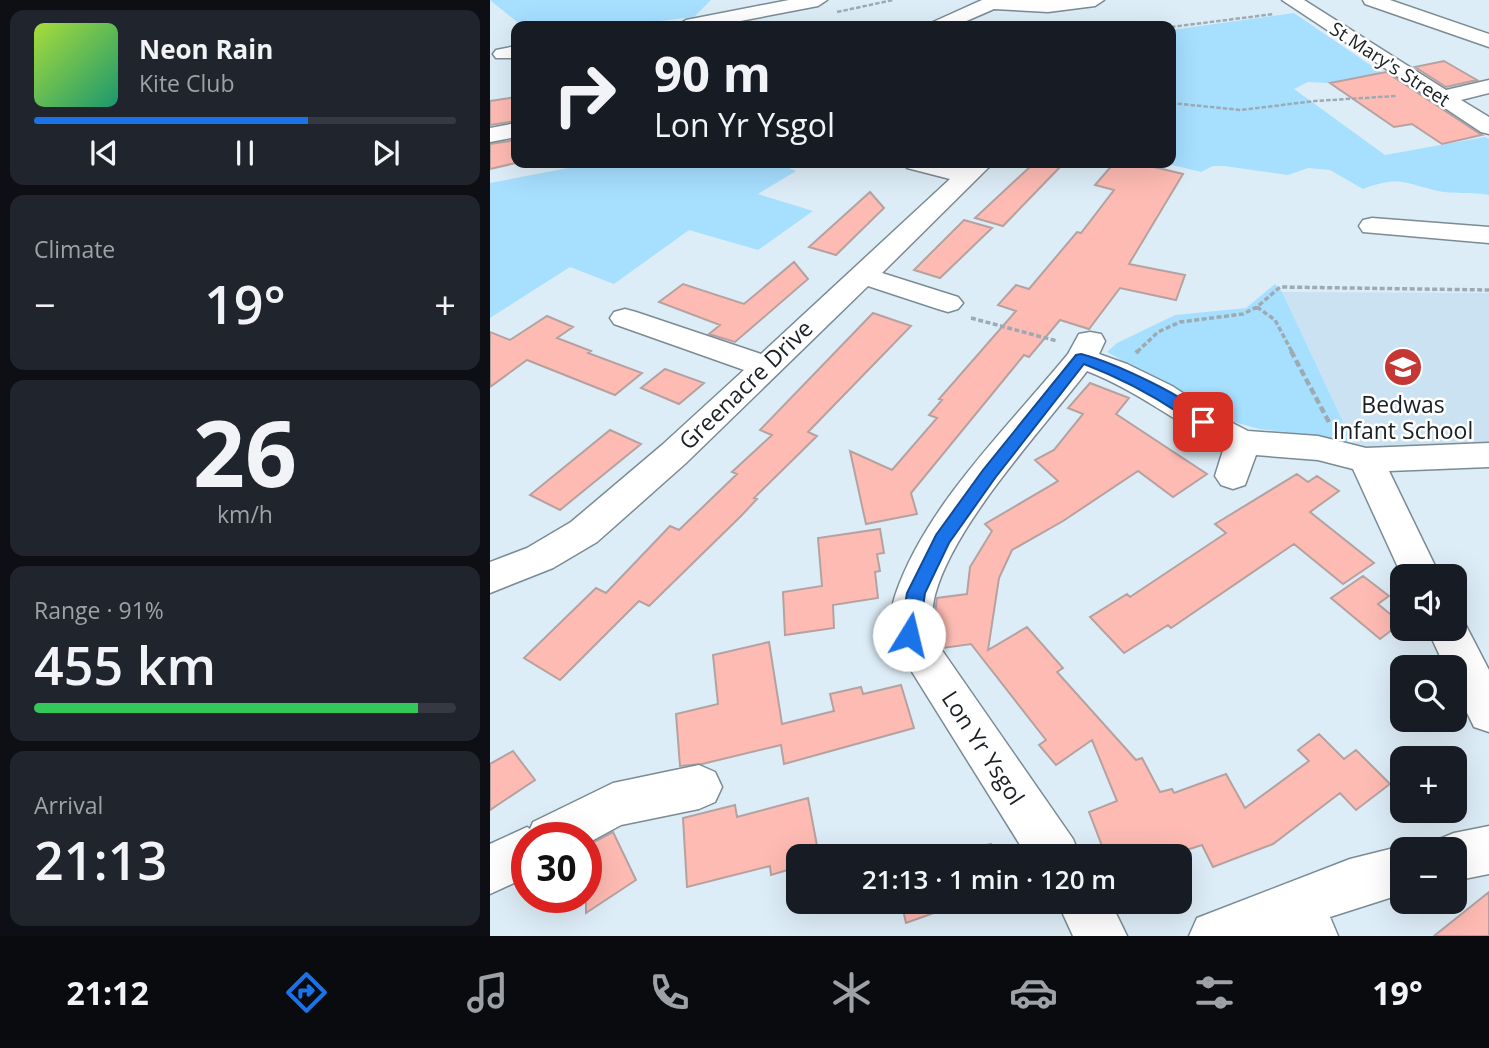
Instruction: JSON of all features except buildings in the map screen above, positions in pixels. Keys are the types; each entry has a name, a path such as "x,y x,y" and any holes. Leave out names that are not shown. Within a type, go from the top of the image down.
{"street":[{"path":"711,21 818,0"},
{"path":"950,21 987,2 1061,6 1095,0"},
{"path":"1371,0 1489,41"},
{"name":"St Mary's Street","path":"1304,3 1437,95 1489,127"},
{"path":"1437,95 1489,86"},
{"path":"490,135 511,131"},
{"name":"Greenacre Drive","path":"490,578 540,558 584,532 674,454 974,169"},
{"path":"1373,226 1489,235"},
{"path":"861,275 948,303"},
{"path":"625,318 764,366"},
{"path":"1093,355 1203,422 1242,442 1351,456 1489,455"},
{"name":"Lon Yr Ysgol","path":"1048,844 909,635 916,593 942,540 989,474 1093,355"},
{"path":"1233,475 1242,442"},
{"path":"1351,456 1414,564"},
{"path":"1453,641 1489,713"},
{"path":"581,822 613,805 699,788"},
{"path":"1467,854 1489,850"},
{"path":"490,870 511,859"},
{"path":"1214,936 1304,920 1350,884 1390,873"},
{"path":"1089,914 1101,936"}],"path":[{"path":"1176,26 1304,3"},
{"path":"1176,104 1241,110 1313,101 1437,95"},
{"path":"948,303 950,311 959,315 1093,355 1180,322 1243,314 1257,307 1280,287 1489,289"},
{"path":"1257,307 1275,320 1317,395 1335,435 1351,456"}],"shaded area":[{"path":"490,0 711,0 694,17 661,21 516,21"},
{"path":"1294,13 1382,73 1329,83 1308,82 1294,89 1385,155 1485,137 1489,139 1489,195 1444,192 1404,182 1387,182 1363,189 1330,170 1308,168 1288,175 1224,166 1213,166 1201,172 1176,166 1176,29"},
{"path":"568,168 789,168 796,171 758,194 813,211 758,250 689,230 614,284 570,267 490,318 490,183"},
{"path":"1275,284 1282,292 1352,441 1330,442 1304,434 1259,429 1231,421 1107,352 1117,343 1175,315 1246,308"},
{"name":"Bedwas Infant School","path":"1282,292 1489,293 1489,444 1357,452"}],"place":[{"name":"Bedwas Infant School","path":"1403,367"}],"route":[{"path":"909,635 916,593 942,540 989,474 1081,358 1116,371 1161,394 1203,422"}]}
